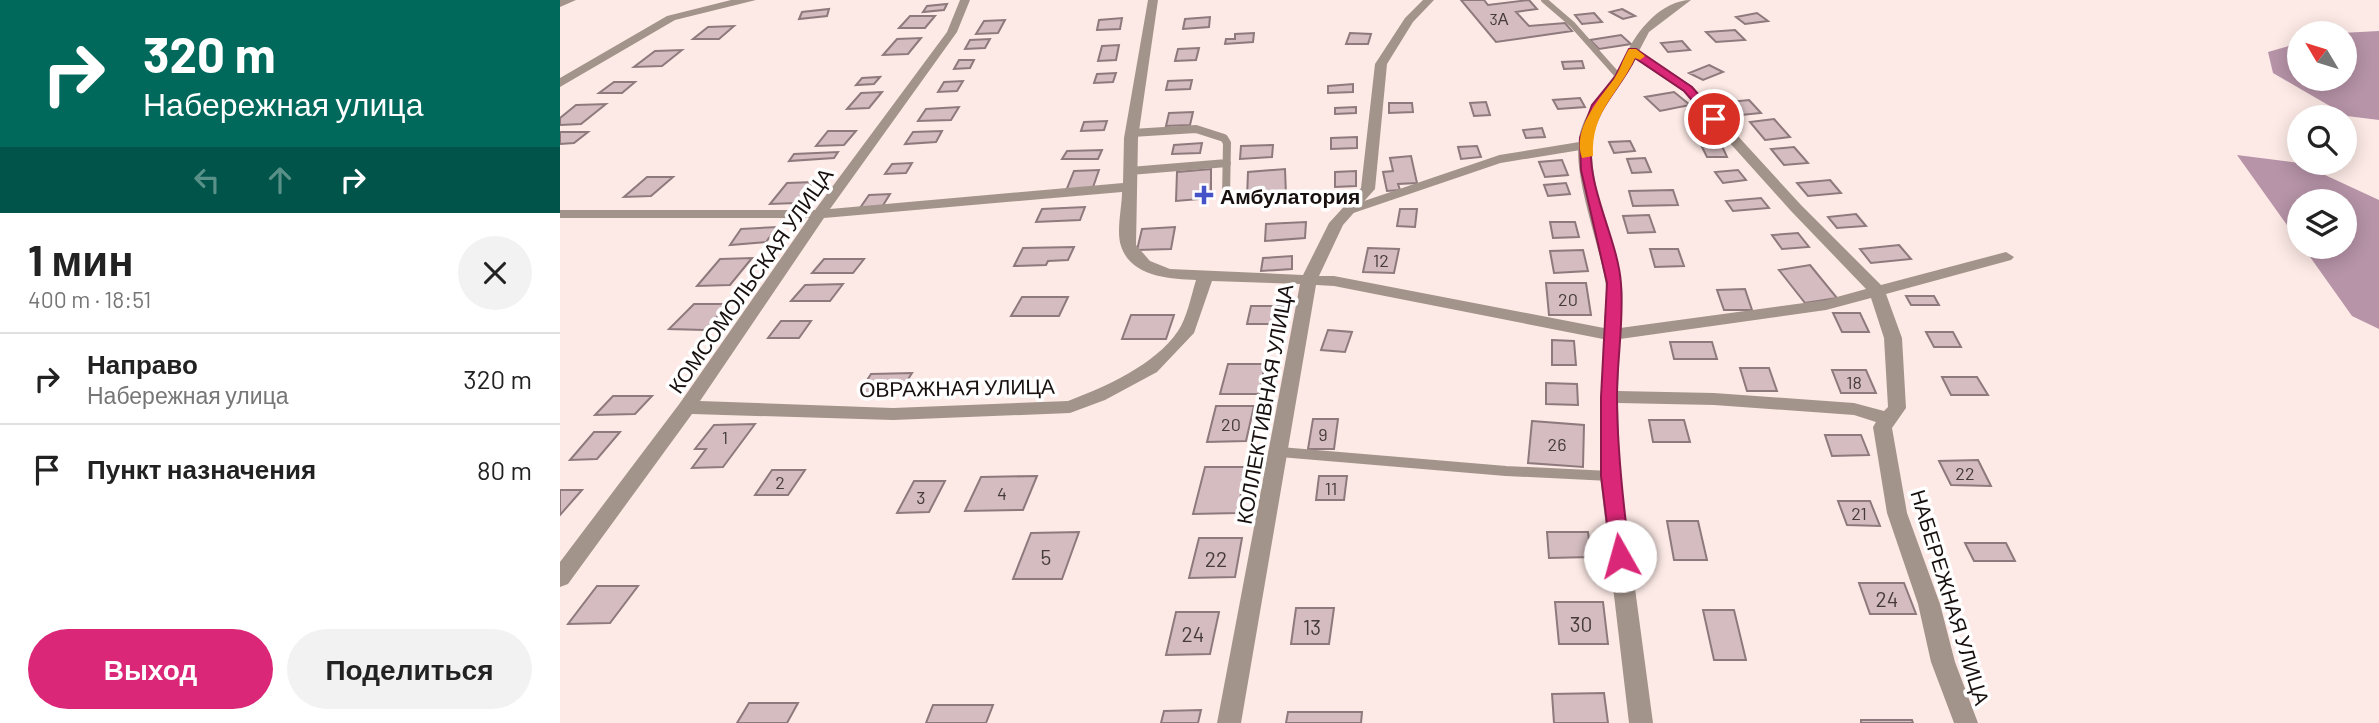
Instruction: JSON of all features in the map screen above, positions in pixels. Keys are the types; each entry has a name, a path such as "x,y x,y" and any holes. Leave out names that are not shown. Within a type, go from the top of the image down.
{"street":[{"path":"560,4 571,0"},
{"path":"560,83 671,18 707,7 751,0"},
{"name":"КОМСОМОЛЬСКАЯ УЛИЦА","path":"560,578 687,407 819,214 952,32 965,0"},
{"path":"1153,0 1132,133 1128,245 1134,258 1150,269 1168,274 1205,277 1334,281 1612,335 1826,305 2006,257"},
{"name":"КОЛЛЕКТИВНАЯ УЛИЦА","path":"1229,723 1280,452 1309,279 1336,223 1368,189 1381,64 1409,19 1429,0"},
{"path":"1641,723 1610,476 1609,397 1614,283 1587,170 1586,145 1598,105 1620,78 1644,30 1686,0"},
{"name":"НАБЕРЕЖНАЯ УЛИЦА","path":"1632,52 1688,89 1796,208 1876,290 1893,338 1897,408 1882,427 1897,513 1929,604 1943,662 1966,723"},
{"path":"560,214 819,214 1130,187"},
{"name":"ОВРАЖНАЯ УЛИЦА","path":"687,407 893,414 1070,407 1099,396 1151,368 1185,333 1205,277"},
{"path":"1609,397 1714,399 1854,409 1888,419"}],"lane":[{"path":"1544,0 1572,24 1620,78"},
{"path":"1132,133 1196,129 1217,134 1227,143 1226,197"},
{"path":"1347,211 1500,159 1586,145"},
{"path":"1130,171 1227,163"},
{"path":"1280,452 1506,471 1610,476"}],"shaded area":[{"path":"2379,31 2379,120 2357,117 2357,105 2328,105 2304,91 2357,91 2357,32"},
{"path":"2287,46 2287,81 2273,73 2268,52"},
{"path":"2237,155 2287,161 2287,175 2325,175 2355,189 2287,189 2287,225"},
{"path":"2357,190 2379,200 2379,329 2352,316 2312,259 2357,259"}],"building":[{"path":"1461,0 1484,0 1488,5 1529,0 1537,9 1516,12 1529,26 1565,23 1572,31 1496,42"},
{"path":"947,4 944,10 923,12 927,6"},
{"path":"829,9 827,16 799,19 802,12"},
{"path":"1622,9 1635,16 1623,19 1610,12"},
{"path":"1594,13 1602,22 1582,24 1575,15"},
{"path":"1757,13 1768,21 1745,24 1736,17"},
{"path":"910,16 935,16 925,28 899,28"},
{"path":"1210,17 1209,27 1183,29 1185,19"},
{"path":"1122,18 1120,29 1097,30 1099,20"},
{"path":"1005,20 998,33 976,34 984,21"},
{"path":"734,26 719,39 693,39 708,27"},
{"path":"1735,30 1745,40 1716,42 1706,32"},
{"path":"1254,33 1253,42 1225,44 1226,39 1235,39 1235,34"},
{"path":"1350,33 1371,34 1368,44 1346,44"},
{"path":"1621,35 1631,44 1599,49 1590,40"},
{"path":"921,38 908,54 883,55 897,39"},
{"path":"990,39 985,48 965,49 970,40"},
{"path":"1682,41 1690,50 1668,52 1661,43"},
{"path":"1119,45 1116,60 1098,61 1102,46"},
{"path":"1199,48 1196,60 1175,61 1178,49"},
{"path":"682,50 662,66 634,67 655,51"},
{"path":"959,60 974,60 970,68 954,69"},
{"path":"1582,61 1584,68 1564,69 1562,62"},
{"path":"1709,65 1723,72 1703,80 1689,73"},
{"path":"1116,73 1113,82 1094,83 1097,74"},
{"path":"880,77 874,84 856,85 862,78"},
{"path":"1192,80 1190,89 1166,90 1168,81"},
{"path":"963,81 957,91 938,92 944,82"},
{"path":"614,82 635,82 622,93 599,93"},
{"path":"1353,84 1353,92 1328,93 1328,86"},
{"path":"882,92 869,108 847,109 861,93"},
{"path":"1674,92 1690,105 1660,111 1645,97"},
{"path":"1580,98 1585,107 1558,109 1553,100"},
{"path":"1749,100 1761,113 1741,115 1729,102"},
{"path":"1486,102 1490,115 1474,116 1470,103"},
{"path":"1389,103 1412,103 1413,112 1389,113"},
{"path":"606,104 581,124 560,125 560,118 576,105"},
{"path":"959,107 951,120 918,121 926,109"},
{"path":"1356,107 1356,113 1335,114 1335,108"},
{"path":"1193,112 1190,125 1166,126 1169,113"},
{"path":"1774,119 1790,137 1765,140 1750,122"},
{"path":"1107,121 1104,130 1081,131 1084,122"},
{"path":"1542,128 1545,137 1526,138 1523,130"},
{"path":"828,131 856,131 844,145 816,146"},
{"path":"942,131 936,142 905,144 913,132"},
{"path":"560,132 588,132 574,143 560,144"},
{"path":"1357,137 1357,148 1331,149 1331,138"},
{"path":"1630,141 1635,151 1614,153 1609,142"},
{"path":"1202,143 1200,153 1172,154 1174,145"},
{"path":"1273,145 1272,157 1240,159 1241,146"},
{"path":"1477,146 1481,157 1461,159 1458,147"},
{"path":"1722,146 1727,157 1707,157 1702,147"},
{"path":"1794,147 1808,163 1784,165 1771,149"},
{"path":"1102,150 1098,159 1062,159 1067,151"},
{"path":"838,152 834,158 789,161 794,154"},
{"path":"1411,156 1417,183 1398,184 1400,190 1387,191 1383,172 1393,171 1390,158"},
{"path":"1645,158 1651,172 1632,173 1627,159"},
{"path":"1562,160 1568,175 1545,177 1539,162"},
{"path":"912,163 906,173 885,174 892,164"},
{"path":"1211,169 1211,198 1176,201 1177,172"},
{"path":"1285,169 1286,195 1247,198 1248,172"},
{"path":"1099,170 1092,190 1066,191 1074,171"},
{"path":"1738,170 1746,180 1723,183 1715,172"},
{"path":"1356,171 1356,186 1335,187 1335,172"},
{"path":"647,177 673,177 651,196 624,197"},
{"path":"1830,180 1841,193 1808,196 1797,183"},
{"path":"813,182 797,203 770,204 787,183"},
{"path":"1566,183 1570,194 1548,196 1544,185"},
{"path":"1673,190 1678,205 1633,206 1629,191"},
{"path":"890,194 882,207 860,208 869,195"},
{"path":"1761,198 1769,208 1733,211 1726,201"},
{"path":"1085,207 1080,220 1036,222 1042,209"},
{"path":"1400,209 1417,209 1415,227 1397,226"},
{"path":"1856,214 1866,226 1837,228 1828,217"},
{"path":"1649,215 1655,232 1628,233 1623,216"},
{"path":"1306,222 1305,238 1265,241 1266,224"},
{"path":"1550,222 1575,222 1579,237 1553,238"},
{"path":"777,227 766,242 730,245 741,229"},
{"path":"1175,227 1171,249 1137,250 1142,229"},
{"path":"1798,233 1809,247 1782,249 1772,235"},
{"path":"1899,245 1911,259 1871,263 1860,249"},
{"path":"1074,247 1068,260 1048,261 1046,265 1014,266 1023,248"},
{"path":"1368,248 1399,249 1394,273 1363,272"},
{"path":"1650,249 1678,249 1684,266 1655,267"},
{"path":"1583,250 1588,271 1554,273 1550,251"},
{"path":"1292,256 1292,269 1261,271 1263,258"},
{"path":"752,258 730,285 697,286 720,259"},
{"path":"824,259 864,259 853,273 812,273"},
{"path":"1810,265 1837,298 1805,303 1779,270"},
{"path":"1546,283 1586,283 1591,315 1549,315"},
{"path":"843,284 830,301 791,301 805,285"},
{"path":"1745,289 1752,310 1724,310 1717,290"},
{"path":"1906,296 1934,296 1939,305 1911,305"},
{"path":"1022,297 1068,297 1059,316 1011,316"},
{"path":"694,304 729,304 705,330 669,329"},
{"path":"1251,306 1285,306 1281,324 1247,324"},
{"path":"1833,313 1860,313 1869,332 1842,332"},
{"path":"1131,315 1174,315 1166,339 1122,339"},
{"path":"781,321 811,321 799,338 768,338"},
{"path":"1328,330 1352,332 1345,352 1321,350"},
{"path":"1926,332 1953,332 1961,347 1934,347"},
{"path":"1552,340 1574,341 1576,365 1552,365"},
{"path":"1670,342 1712,342 1717,359 1674,359"},
{"path":"1228,364 1265,364 1259,394 1220,394"},
{"path":"1740,368 1769,368 1777,391 1747,391"},
{"path":"1832,370 1866,370 1876,393 1841,393"},
{"path":"912,373 900,392 859,393 871,374"},
{"path":"1942,377 1977,377 1988,395 1951,395"},
{"path":"1546,383 1577,384 1578,405 1546,404"},
{"path":"613,396 652,396 635,414 595,415"},
{"path":"1216,406 1254,406 1246,441 1207,442"},
{"path":"1313,419 1338,419 1334,449 1308,449"},
{"path":"1649,420 1684,420 1690,442 1653,442"},
{"path":"1532,421 1584,425 1583,467 1528,463"},
{"path":"755,424 723,467 692,468 706,449 695,449 714,425"},
{"path":"594,432 620,432 597,459 570,460"},
{"path":"1825,435 1861,435 1869,455 1832,456"},
{"path":"1978,460 1991,486 1951,485 1939,461"},
{"path":"1205,467 1247,467 1237,513 1193,514"},
{"path":"772,470 805,470 788,495 755,495"},
{"path":"1037,476 1023,510 965,511 981,477"},
{"path":"1319,476 1347,476 1344,500 1316,500"},
{"path":"914,481 945,481 929,512 897,513"},
{"path":"560,490 582,490 560,515"},
{"path":"1838,501 1870,501 1880,526 1847,525"},
{"path":"1667,521 1698,521 1707,560 1674,560"},
{"path":"1079,532 1062,579 1013,579 1031,533"},
{"path":"1547,532 1588,532 1591,557 1549,558"},
{"path":"1199,538 1242,538 1235,577 1189,578"},
{"path":"1965,543 2006,543 2015,561 1974,561"},
{"path":"1859,583 1904,583 1916,614 1870,614"},
{"path":"597,586 638,586 610,623 568,624"},
{"path":"1555,602 1603,602 1608,644 1559,644"},
{"path":"1296,608 1334,608 1329,644 1291,644"},
{"path":"1703,610 1734,610 1746,660 1714,660"},
{"path":"1176,612 1219,612 1210,654 1166,655"},
{"path":"1604,693 1608,723 1554,723 1552,694"},
{"path":"749,703 798,703 787,723 737,723"},
{"path":"933,705 993,705 986,723 926,723"},
{"path":"1201,710 1198,723 1161,723 1164,711"},
{"path":"1288,712 1362,712 1361,723 1286,723"},
{"path":"1861,720 1912,720 1913,723 1861,723"}],"slow traffic":[{"path":"1587,156 1586,138 1598,105 1620,78 1632,52 1640,56"}],"place":[{"name":"Амбулатория","path":"1204,195"}],"route":[{"path":"1620,556 1610,476 1609,397 1614,283 1587,170 1586,138 1598,105 1620,78 1632,52 1688,89 1714,119"}]}
